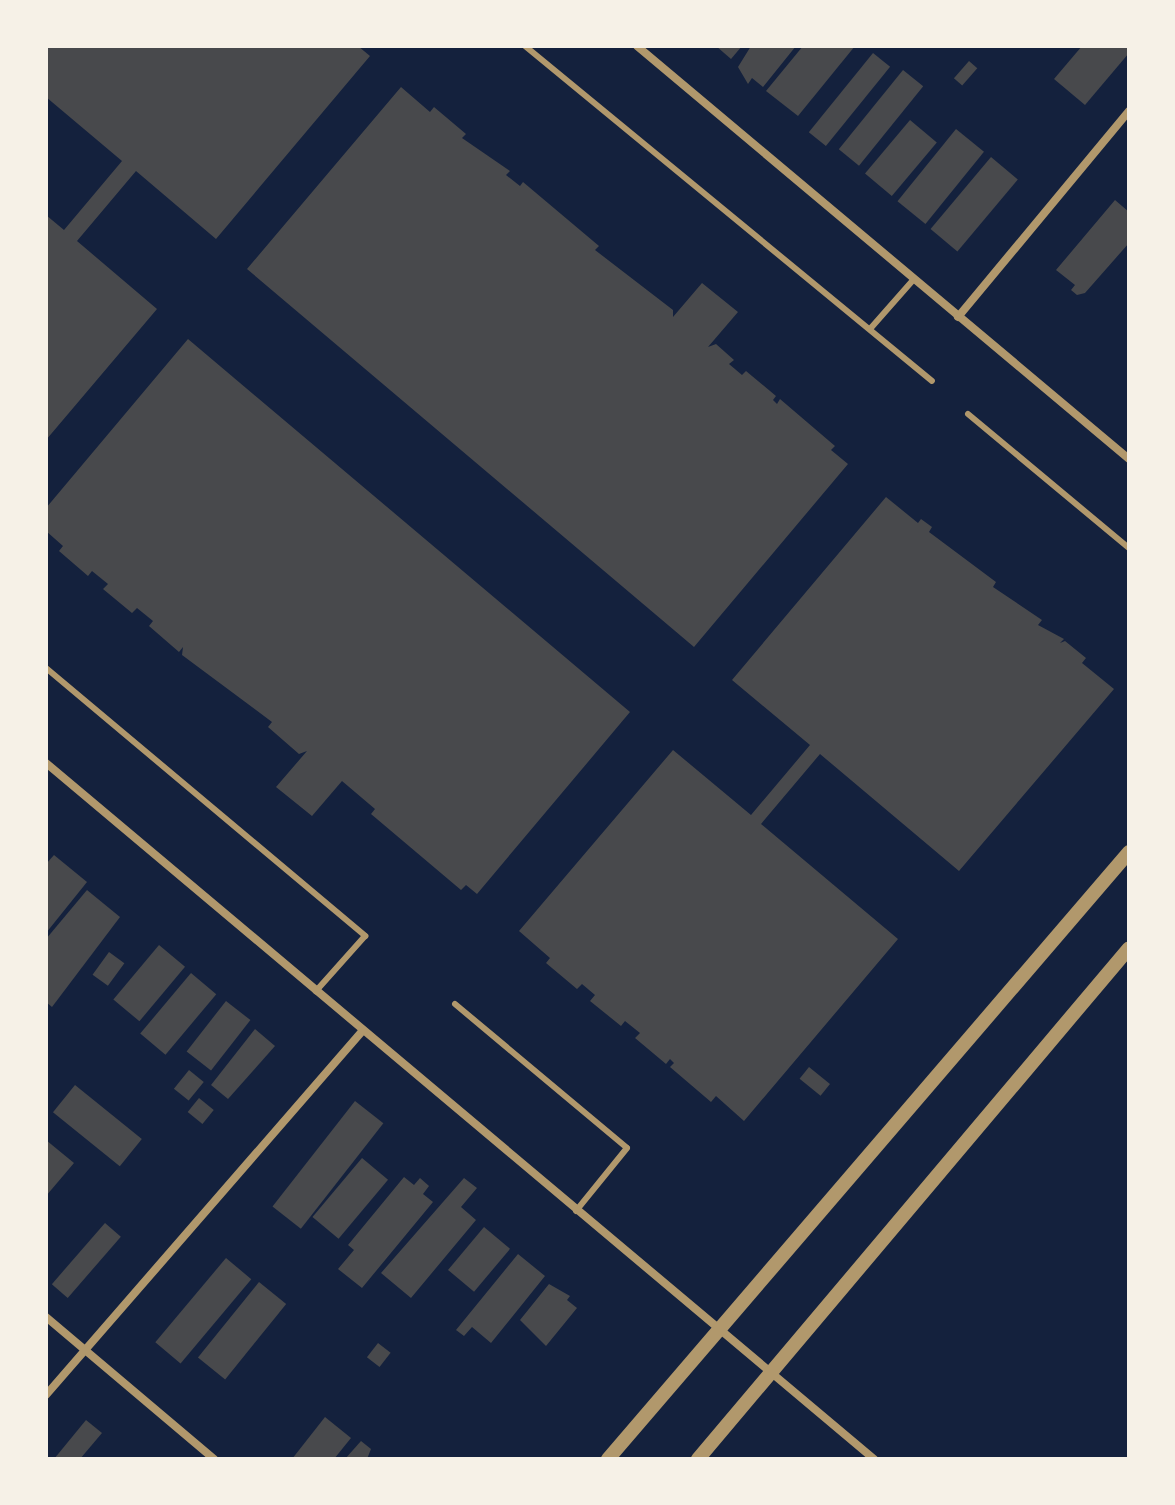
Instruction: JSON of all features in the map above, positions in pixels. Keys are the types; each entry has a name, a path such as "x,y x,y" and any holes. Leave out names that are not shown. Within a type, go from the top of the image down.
{"street":[{"path":"637,46 1129,459"},
{"path":"958,317 1129,111"},
{"path":"46,763 874,1459"},
{"path":"608,1459 1129,852"},
{"path":"698,1459 1129,948"},
{"path":"46,1395 363,1030"},
{"path":"46,1317 214,1459"}],"lane":[{"path":"525,46 932,381"},
{"path":"870,329 913,280"},
{"path":"968,414 1129,548"},
{"path":"46,668 365,936 316,991"},
{"path":"455,1004 627,1148 576,1211"}],"building":[{"path":"46,46 358,46 370,56 216,239 136,171 77,241 157,309 46,440 46,215 64,230 122,161 46,97"},
{"path":"716,46 742,46 731,59"},
{"path":"751,46 796,46 763,87 752,78 748,84 738,67"},
{"path":"803,46 855,46 798,116 766,91"},
{"path":"1082,46 1129,46 1129,53 1085,105 1054,79"},
{"path":"873,53 890,67 826,146 809,132"},
{"path":"969,61 977,68 962,86 954,78"},
{"path":"903,70 923,86 859,166 839,149"},
{"path":"401,87 430,112 434,107 466,134 462,138 510,171 506,175 520,186 523,182 599,246 595,250 673,310 673,317 702,283 738,312 708,347 716,344 734,360 729,364 742,375 746,371 776,396 773,400 777,404 780,399 835,446 831,450 848,464 694,647 247,269"},
{"path":"910,120 937,142 892,196 865,174"},
{"path":"956,129 984,152 925,224 897,201"},
{"path":"991,157 1018,179 957,252 931,229"},
{"path":"1115,200 1129,212 1129,243 1085,293 1077,295 1071,290 1075,285 1056,270"},
{"path":"188,339 630,712 477,894 466,885 461,890 371,814 375,809 342,781 312,816 276,787 307,751 299,754 268,727 272,722 182,655 183,647 179,652 149,626 153,621 137,608 132,613 103,589 108,584 92,571 88,576 59,551 63,546 46,531 46,508"},
{"path":"886,497 918,523 921,519 932,527 929,532 996,582 993,587 1042,620 1038,625 1064,639 1060,643 1065,641 1086,658 1082,663 1114,689 959,871 820,754 761,824 898,939 744,1121 716,1096 711,1102 670,1067 674,1063 670,1059 666,1064 635,1038 640,1033 625,1021 621,1026 590,1001 595,995 582,984 577,989 546,963 550,958 519,931 673,750 751,815 810,745 732,680"},
{"path":"54,855 87,882 46,933 46,864"},
{"path":"87,890 120,917 52,1007 46,1002 46,939"},
{"path":"159,945 185,967 139,1021 113,999"},
{"path":"109,952 124,963 108,986 93,975"},
{"path":"191,973 216,994 165,1055 140,1034"},
{"path":"226,1001 250,1020 211,1071 187,1051"},
{"path":"255,1029 275,1046 228,1099 211,1085"},
{"path":"809,1067 830,1084 821,1096 800,1079"},
{"path":"189,1070 204,1082 189,1101 174,1089"},
{"path":"75,1085 142,1139 120,1166 53,1112"},
{"path":"199,1098 214,1110 202,1124 188,1112"},
{"path":"355,1101 383,1123 301,1229 273,1207"},
{"path":"46,1140 74,1163 46,1196"},
{"path":"362,1158 388,1180 339,1239 313,1217"},
{"path":"404,1177 414,1185 420,1178 429,1186 423,1194 433,1202 362,1288 338,1269 354,1250 348,1245"},
{"path":"464,1178 477,1188 461,1207 476,1220 411,1298 381,1273"},
{"path":"105,1223 121,1237 68,1298 52,1284"},
{"path":"484,1227 510,1249 474,1292 448,1270"},
{"path":"518,1254 545,1276 491,1343 472,1327 464,1336 456,1330"},
{"path":"226,1258 251,1279 181,1363 155,1342"},
{"path":"259,1282 286,1304 225,1379 198,1357"},
{"path":"549,1284 570,1296 567,1300 577,1308 546,1346 520,1320"},
{"path":"378,1343 391,1353 380,1367 367,1357"},
{"path":"325,1417 351,1438 334,1459 292,1459"},
{"path":"86,1420 102,1433 80,1459 54,1459"},
{"path":"361,1441 371,1449 367,1459 345,1459"}]}
